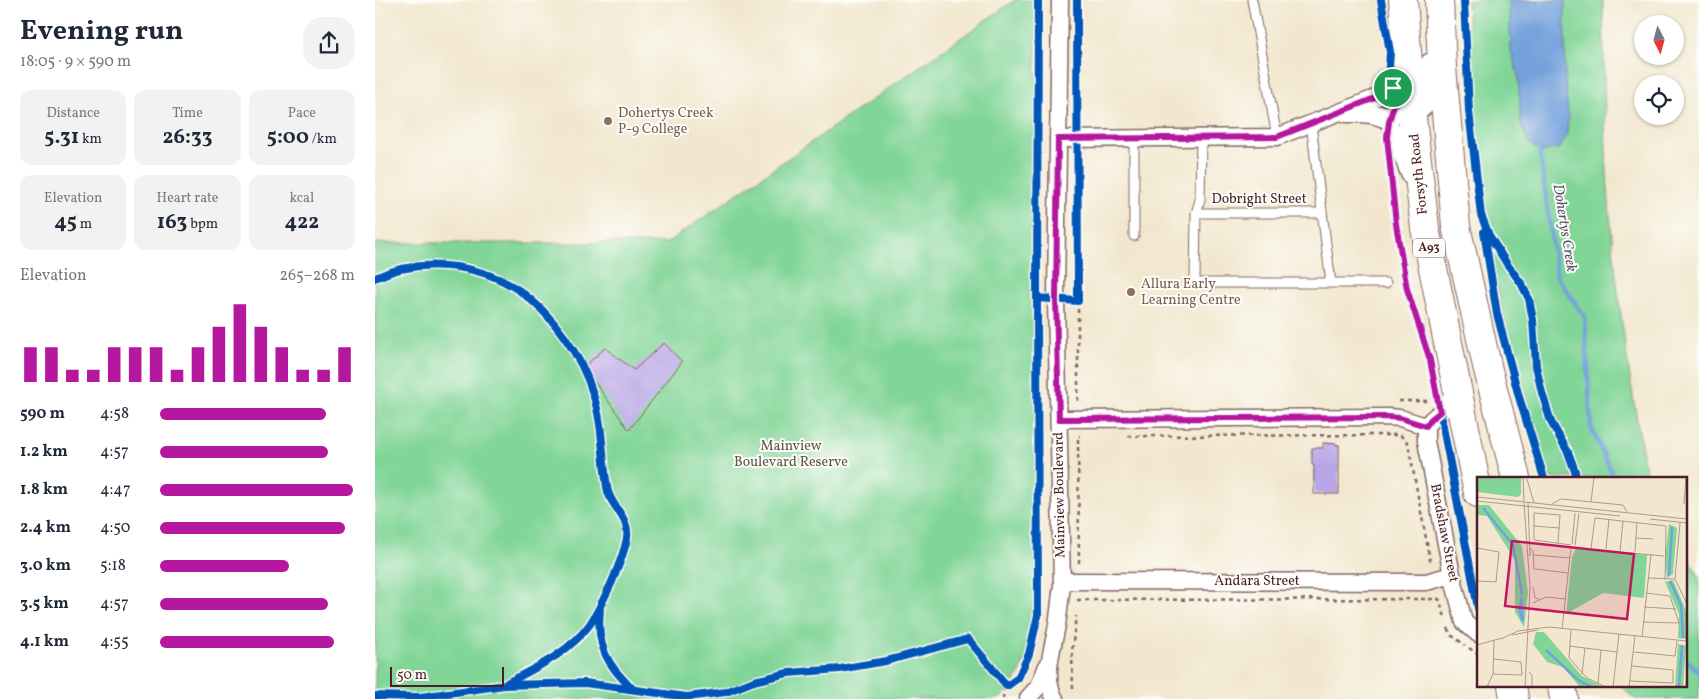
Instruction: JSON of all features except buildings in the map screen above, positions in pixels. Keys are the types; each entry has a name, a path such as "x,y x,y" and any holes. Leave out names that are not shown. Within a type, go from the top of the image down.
{"highway":[{"name":"Forsyth Road","path":"1403,0 1412,113 1444,401 1477,490"},
{"name":"A93","path":"1439,0 1442,67 1456,226 1487,366 1516,477"},
{"path":"1512,686 1514,699"},
{"path":"1563,686 1564,699"}],"street":[{"name":"Mainview Boulevard","path":"1055,699 1052,694 1049,674 1062,581 1056,300 1059,0"},
{"path":"1339,114 1412,113 1424,108 1429,101 1430,93 1428,33 1430,0"},
{"path":"1058,139 1277,137 1339,114 1380,96 1393,88 1402,77 1408,61"},
{"path":"1372,114 1381,116 1389,122 1412,183 1425,228"},
{"path":"1059,419 1388,417 1400,418 1426,426 1444,401"},
{"name":"Bradshaw Street","path":"1426,426 1426,441 1463,622 1477,633"},
{"name":"Andara Street","path":"1062,581 1426,582 1452,575"},
{"name":"Mainview Boulevard","path":"1027,698 1039,686 1050,659"},
{"path":"1027,698 1042,695 1055,699"}],"lane":[{"path":"1252,0 1277,137"},
{"name":"Dobright Street","path":"1311,124 1331,283"},
{"path":"1134,138 1134,236"},
{"name":"Dobright Street","path":"1201,138 1200,200 1196,213 1195,283 1386,283"},
{"name":"Dobright Street","path":"1196,213 1322,213"},
{"path":"1564,686 1573,699"}],"path":[{"path":"1078,301 1078,403"},
{"path":"1397,401 1444,401"},
{"path":"1127,436 1400,435 1408,443 1431,566 1422,566"},
{"path":"1079,564 1078,436 1088,436"},
{"path":"1073,689 1072,650 1077,599 1439,600 1451,635 1477,653"},
{"path":"1003,699 1007,682"}],"green space":[{"name":"Mainview Boulevard Reserve","path":"1015,0 1036,0 1036,587 1032,632 1028,648 1024,663 1009,690 999,699 375,699 375,243 667,243"},
{"path":"1467,0 1603,0 1605,130 1613,250 1634,402 1647,477 1548,477 1502,311 1486,231 1477,171"},
{"path":"1687,556 1699,576 1699,699 1634,699 1621,686 1687,686"}],"water":[{"path":"1509,0 1565,0 1565,80 1568,115 1567,135 1560,148 1540,152 1528,142 1521,123 1518,76 1511,50"}],"waterway":[{"name":"Dohertys Creek","path":"1539,147 1557,277 1585,317 1591,427 1614,477"},
{"name":"Dohertys Creek","path":"1687,660 1699,672"}],"cycle path":[{"path":"375,696 420,697 505,685 585,683 687,697 726,692 754,681 788,673 840,669 886,661 968,639 1007,686 1018,678 1029,654 1038,615 1038,0"},
{"path":"1037,298 1078,301 1077,0"},
{"path":"1381,0 1390,52 1389,67 1395,101 1387,137 1396,224 1407,289 1430,360 1477,603"},
{"path":"1464,0 1469,111 1481,215 1489,235 1521,283 1529,299 1533,320 1536,366 1542,393 1551,422 1568,452 1576,477"},
{"path":"1484,232 1497,314 1519,397 1544,477"},
{"path":"375,278 392,271 410,267 449,266 486,274 504,282 532,300 554,324 574,351 593,394 599,417 607,487 611,500 623,517 627,530 624,550 601,605 582,634 552,658 507,683"},
{"path":"600,610 600,634 605,654 616,672 633,689"}],"place":[{"name":"Dohertys Creek P-9 College","path":"608,121"},
{"name":"Allura Early Learning Centre","path":"1131,292"}],"route":[{"path":"1393,88 1395,101 1387,137 1396,224 1407,289 1430,360 1440,412 1426,426 1411,420 1388,417 1059,419 1056,300 1058,139 1277,137 1339,114 1380,96 1393,88"}]}
